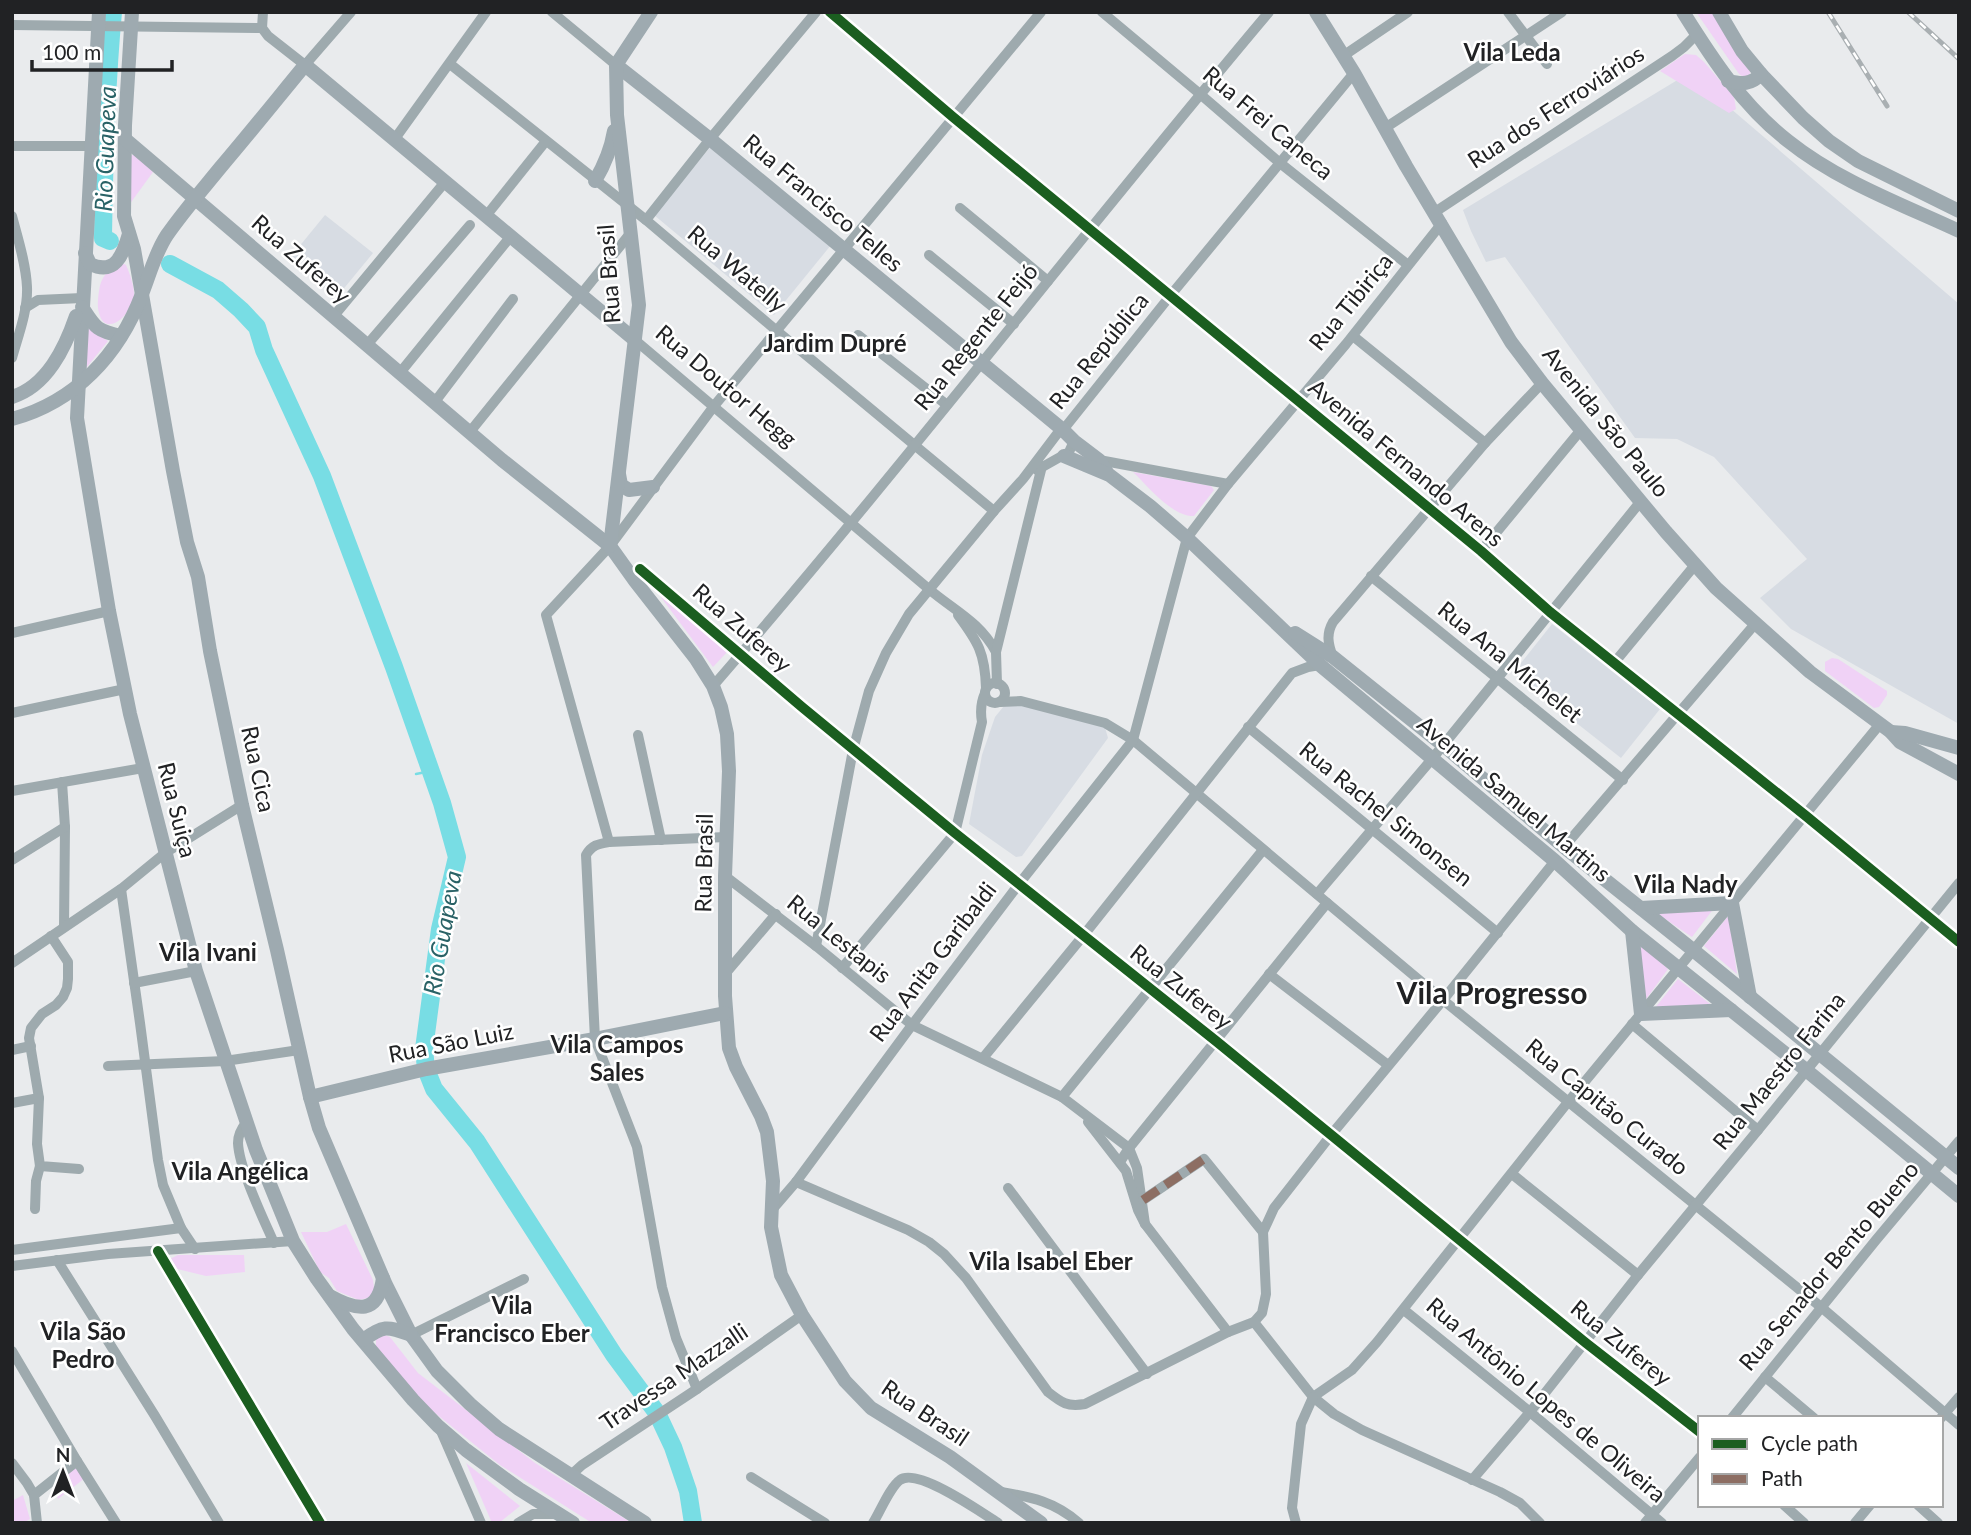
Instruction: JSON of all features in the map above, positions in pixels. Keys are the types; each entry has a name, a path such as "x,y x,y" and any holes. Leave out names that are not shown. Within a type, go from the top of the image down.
{"main road":[{"name":"Rua Cica","path":"132,12 128,28 124,216 134,249 173,471 187,541 198,577 210,651 242,805 319,1128 385,1282 411,1335 437,1371 499,1429 645,1523"},
{"path":"596,181 611,149 617,115 616,65 651,12"},
{"name":"Avenida São Paulo","path":"1316,12 1511,342 1580,431 1695,565 1755,624 1810,672 1886,728 1900,742 1959,774"},
{"path":"1684,12 1728,81 1787,141 1850,181 1959,232"},
{"path":"1719,12 1742,51 1761,74 1829,141 1848,155 1959,211"},
{"path":"12,397 30,388 52,366 67,343 82,302 100,22"},
{"name":"Rua Doutor Hegg","path":"305,65 635,340"},
{"path":"12,419 43,409 78,388 100,366 121,335 142,295 166,236 305,65"},
{"name":"Rua Francisco Telles","path":"616,65 710,139 1063,430"},
{"path":"1728,81 1747,84 1761,74"},
{"name":"Rua Brasil","path":"617,115 639,305 610,546 696,659 713,686 721,707 727,734 729,771 725,876 725,1013 729,1048 767,1132 773,1181 771,1211 774,1245 781,1275 802,1315 845,1381 871,1408 950,1457 1041,1523"},
{"name":"Rua Zuferey","path":"125,139 366,346 610,546"},
{"path":"85,253 90,264 100,268 109,266 118,261 129,234"},
{"path":"82,302 97,328 121,335"},
{"name":"Rua Suiça","path":"82,302 77,418 109,611 125,689 164,853 196,971 246,1123 293,1241 332,1300 363,1340 438,1426 466,1450 556,1514 573,1523"},
{"path":"43,409 77,418"},
{"name":"Avenida Samuel Martins","path":"1063,430 1099,460 1108,474 1187,538 1320,665 1555,861 1632,931 1959,1196"},
{"path":"1062,456 1108,474"},
{"path":"619,473 621,485 629,490 653,487"},
{"name":"Avenida Samuel Martins","path":"1272,618 1333,657 1443,745 1564,848 1959,1168"},
{"path":"1320,665 1333,657"},
{"path":"1886,728 1959,748"},
{"path":"1641,908 1732,903 1750,996"},
{"path":"1632,931 1637,1019 1731,1010"},
{"name":"Rua São Luiz","path":"310,1097 436,1066 595,1039 725,1013"},
{"path":"332,1300 353,1306 369,1305 376,1301 385,1282"},
{"path":"363,1340 382,1328 411,1335"}],"street":[{"path":"263,12 262,28 268,36 305,65 351,12"},
{"path":"394,140 486,12"},
{"name":"Rua Francisco Telles","path":"552,12 616,65"},
{"path":"646,220 816,12"},
{"name":"Avenida Fernando Arens","path":"830,12 953,117 1481,551 1550,612 1959,942"},
{"path":"609,842 546,615 610,546 714,406 1041,12"},
{"name":"Rua Frei Caneca","path":"1101,12 1280,163 1408,265"},
{"name":"Rua Regente Feijó","path":"713,686 852,522 1200,93 1269,12"},
{"path":"1343,56 1408,12"},
{"path":"1508,12 1547,64"},
{"path":"1385,128 1562,12"},
{"path":"12,25 100,22 128,28 262,28"},
{"name":"Rua dos Ferroviários","path":"1438,218 1672,56 1697,34"},
{"name":"Rua Watelly","path":"450,64 646,220 994,511"},
{"name":"Rua República","path":"1023,479 1354,73"},
{"path":"486,216 546,141"},
{"path":"12,146 91,146"},
{"path":"333,317 444,182"},
{"path":"960,208 1048,281"},
{"path":"12,216 27,287 25,308 12,358"},
{"name":"Rua Tibiriça","path":"1187,538 1228,484 1353,336 1408,265 1438,218"},
{"path":"366,346 470,225"},
{"path":"470,433 629,235"},
{"path":"400,374 511,236"},
{"path":"929,256 1014,324"},
{"path":"435,403 513,299"},
{"path":"25,308 38,300 82,302"},
{"path":"858,335 947,405"},
{"path":"1353,336 1485,443"},
{"name":"Rua Doutor Hegg","path":"635,340 954,610 974,636 993,688"},
{"path":"1333,657 1328,635 1333,622 1485,443 1542,383"},
{"path":"1481,551 1580,431"},
{"path":"816,946 853,750 869,691 886,653 909,614 994,511 1023,479 1069,452 1074,441"},
{"path":"1051,442 1062,456"},
{"path":"1099,460 1228,484"},
{"path":"1021,701 998,702 987,699 993,688 996,652 1042,466"},
{"path":"1317,894 1443,745 1641,501"},
{"name":"Rua Anita Garibaldi","path":"771,1211 796,1182 1019,884 1133,740 1187,538"},
{"path":"1614,663 1695,565"},
{"name":"Rua Zuferey","path":"640,569 853,750 1586,1343 1698,1430"},
{"name":"Rua Ana Michelet","path":"1371,576 1623,780"},
{"path":"645,593 657,583"},
{"name":"Rua Doutor Hegg","path":"954,610 977,625 989,638 996,652"},
{"path":"12,632 109,611"},
{"path":"1564,848 1755,624"},
{"path":"983,1058 1292,673 1320,665"},
{"path":"993,688 1021,701"},
{"path":"982,722 1004,695 993,688"},
{"path":"842,968 955,833 982,722 981,707 993,688"},
{"path":"12,713 125,689"},
{"name":"Rua Capitão Curado","path":"1021,701 1105,723 1133,740 1443,1000 1821,1307 1943,1416 1959,1425"},
{"name":"Rua Rachel Simonsen","path":"1248,727 1498,933"},
{"path":"1296,1523 1292,1508 1301,1424 1313,1397 1352,1370 1404,1310 1678,968 1806,816 1886,728"},
{"path":"638,735 661,840"},
{"path":"12,791 143,768"},
{"path":"62,782 65,827 64,927"},
{"path":"12,963 121,889 164,853 242,805"},
{"path":"12,860 65,827"},
{"path":"698,1389 676,1338 662,1287 637,1147 595,1039 586,855 590,848 597,844 609,842 726,837"},
{"path":"1062,1097 1263,850"},
{"path":"796,1182 908,1230 929,1242 966,1278 1048,1392 1071,1406 1085,1404 1228,1332 1254,1322 1262,1313 1266,1294 1263,1232 1274,1208 1555,861"},
{"name":"Rua Lestapis","path":"725,876 912,1025 1062,1097 1129,1148"},
{"name":"Rua Maestro Farina","path":"1472,1480 1959,883"},
{"path":"121,889 163,1185 181,1228 195,1249"},
{"path":"1120,1162 1327,903"},
{"path":"725,974 776,914"},
{"path":"35,1209 36,1181 40,1166 37,1144 38,1098 31,1028 34,1021 63,997 67,988 68,962 51,936"},
{"path":"134,983 196,971"},
{"path":"1269,974 1388,1065"},
{"path":"1637,1019 1758,1130"},
{"path":"12,1050 31,1046"},
{"path":"108,1066 225,1061 299,1050"},
{"path":"12,1103 38,1098"},
{"name":"Rua Lestapis","path":"1078,1109 1126,1171 1145,1224 1228,1332"},
{"path":"246,1123 239,1135 239,1151 274,1242"},
{"name":"Rua Senador Bento Bueno","path":"1734,1416 1959,1141"},
{"path":"1129,1148 1137,1168 1145,1224"},
{"path":"1143,1200 1204,1158 1263,1232"},
{"path":"40,1166 79,1169"},
{"path":"1512,1174 1638,1275"},
{"path":"1008,1188 1147,1374"},
{"path":"12,1250 181,1228"},
{"path":"12,1266 293,1241"},
{"path":"158,1251 320,1523"},
{"path":"57,1260 219,1523"},
{"path":"411,1335 524,1279"},
{"name":"Rua Antônio Lopes de Oliveira","path":"1404,1310 1530,1412 1648,1519 1662,1523"},
{"name":"Travessa Mazzalli","path":"571,1475 802,1315"},
{"path":"1254,1322 1313,1397 1334,1414 1362,1430 1520,1503 1540,1523"},
{"path":"12,1351 116,1523"},
{"path":"1765,1377 1812,1416"},
{"path":"1943,1416 1959,1397"},
{"path":"438,1426 481,1523"},
{"path":"1648,1519 1698,1459"},
{"path":"34,1495 77,1461"},
{"path":"12,1463 34,1495 37,1523"},
{"path":"751,1477 825,1523"},
{"path":"873,1523 898,1481 906,1477 917,1478 965,1501 998,1523"},
{"path":"1001,1492 1048,1502 1079,1523"},
{"path":"1786,1507 1804,1523"},
{"path":"1856,1523 1868,1507"},
{"path":"1920,1507 1938,1523"},
{"path":"518,1523 533,1514 556,1514"}],"shaded area":[{"path":"1696,12 1714,12 1751,70 1749,76 1745,78 1739,74"},
{"path":"1685,54 1696,55 1704,62 1734,97 1736,109 1729,113 1660,71"},
{"path":"1689,73 1959,304 1959,724 1791,629 1760,598 1807,559 1714,457 1677,439 1635,438 1505,257 1486,262 1471,231 1463,210"},
{"path":"712,145 831,245 774,315 654,215"},
{"path":"136,155 153,172 129,205 130,156"},
{"path":"325,215 373,253 336,298 289,259"},
{"path":"122,263 126,265 131,277 134,298 123,317 109,324 105,323 99,313 101,281"},
{"path":"87,324 108,341 86,368"},
{"path":"1133,472 1211,486 1214,490 1194,516 1186,515 1161,500"},
{"path":"662,589 728,651 713,667 657,592"},
{"path":"1552,624 1660,709 1621,758 1513,673"},
{"path":"1832,658 1838,659 1887,691 1879,707 1874,708 1825,671 1825,662"},
{"path":"1008,701 1104,724 1108,738 1022,856 1016,857 969,824 982,755 995,717"},
{"path":"1714,908 1692,937 1655,912"},
{"path":"1729,915 1737,974 1704,946"},
{"path":"1636,940 1668,969 1644,1002"},
{"path":"1678,979 1714,1007 1655,1008"},
{"path":"346,1224 373,1280 371,1297 359,1300 337,1291 329,1278 320,1272 301,1232 327,1232"},
{"path":"178,1255 244,1255 245,1272 206,1276 169,1267 170,1259"},
{"path":"382,1334 390,1337 418,1373 535,1463 632,1523 592,1523 500,1465 430,1409 376,1350 376,1340"},
{"path":"466,1463 520,1506 499,1523 492,1523"},
{"path":"75,1466 85,1478 58,1499 55,1492 63,1477"},
{"path":"23,1495 30,1519 23,1523 12,1523 12,1501"}],"waterway":[{"name":"Rio Guapeva","path":"110,241 103,238 113,12"},
{"name":"Rio Guapeva","path":"170,264 218,290 257,327 264,350 322,476 442,803 457,857 440,929 424,1049 426,1069 434,1089 477,1142 614,1355 657,1413 673,1447 688,1491 693,1523"},
{"path":"416,774 431,771"}],"railway":[{"path":"1828,12 1887,106"},
{"path":"1908,12 1959,59"}],"marked path":[{"path":"1143,1200 1204,1159"}],"cycle path":[{"path":"830,12 953,117 1481,551 1550,612 1959,942"},
{"path":"640,569 955,833 1698,1430"},
{"path":"158,1251 320,1523"}],"district":[{"name":"Vila Leda","path":"1512,53"},
{"name":"Jardim Dupré","path":"835,344"},
{"name":"Vila Nady","path":"1686,885"},
{"name":"Vila Ivani","path":"208,953"},
{"name":"Vila Progresso","path":"1492,994"},
{"name":"Vila Campos Sales","path":"617,1059"},
{"name":"Vila Angélica","path":"240,1172"},
{"name":"Vila Isabel Eber","path":"1051,1262"},
{"name":"Vila Francisco Eber","path":"512,1320"},
{"name":"Vila São Pedro","path":"83,1346"}]}
